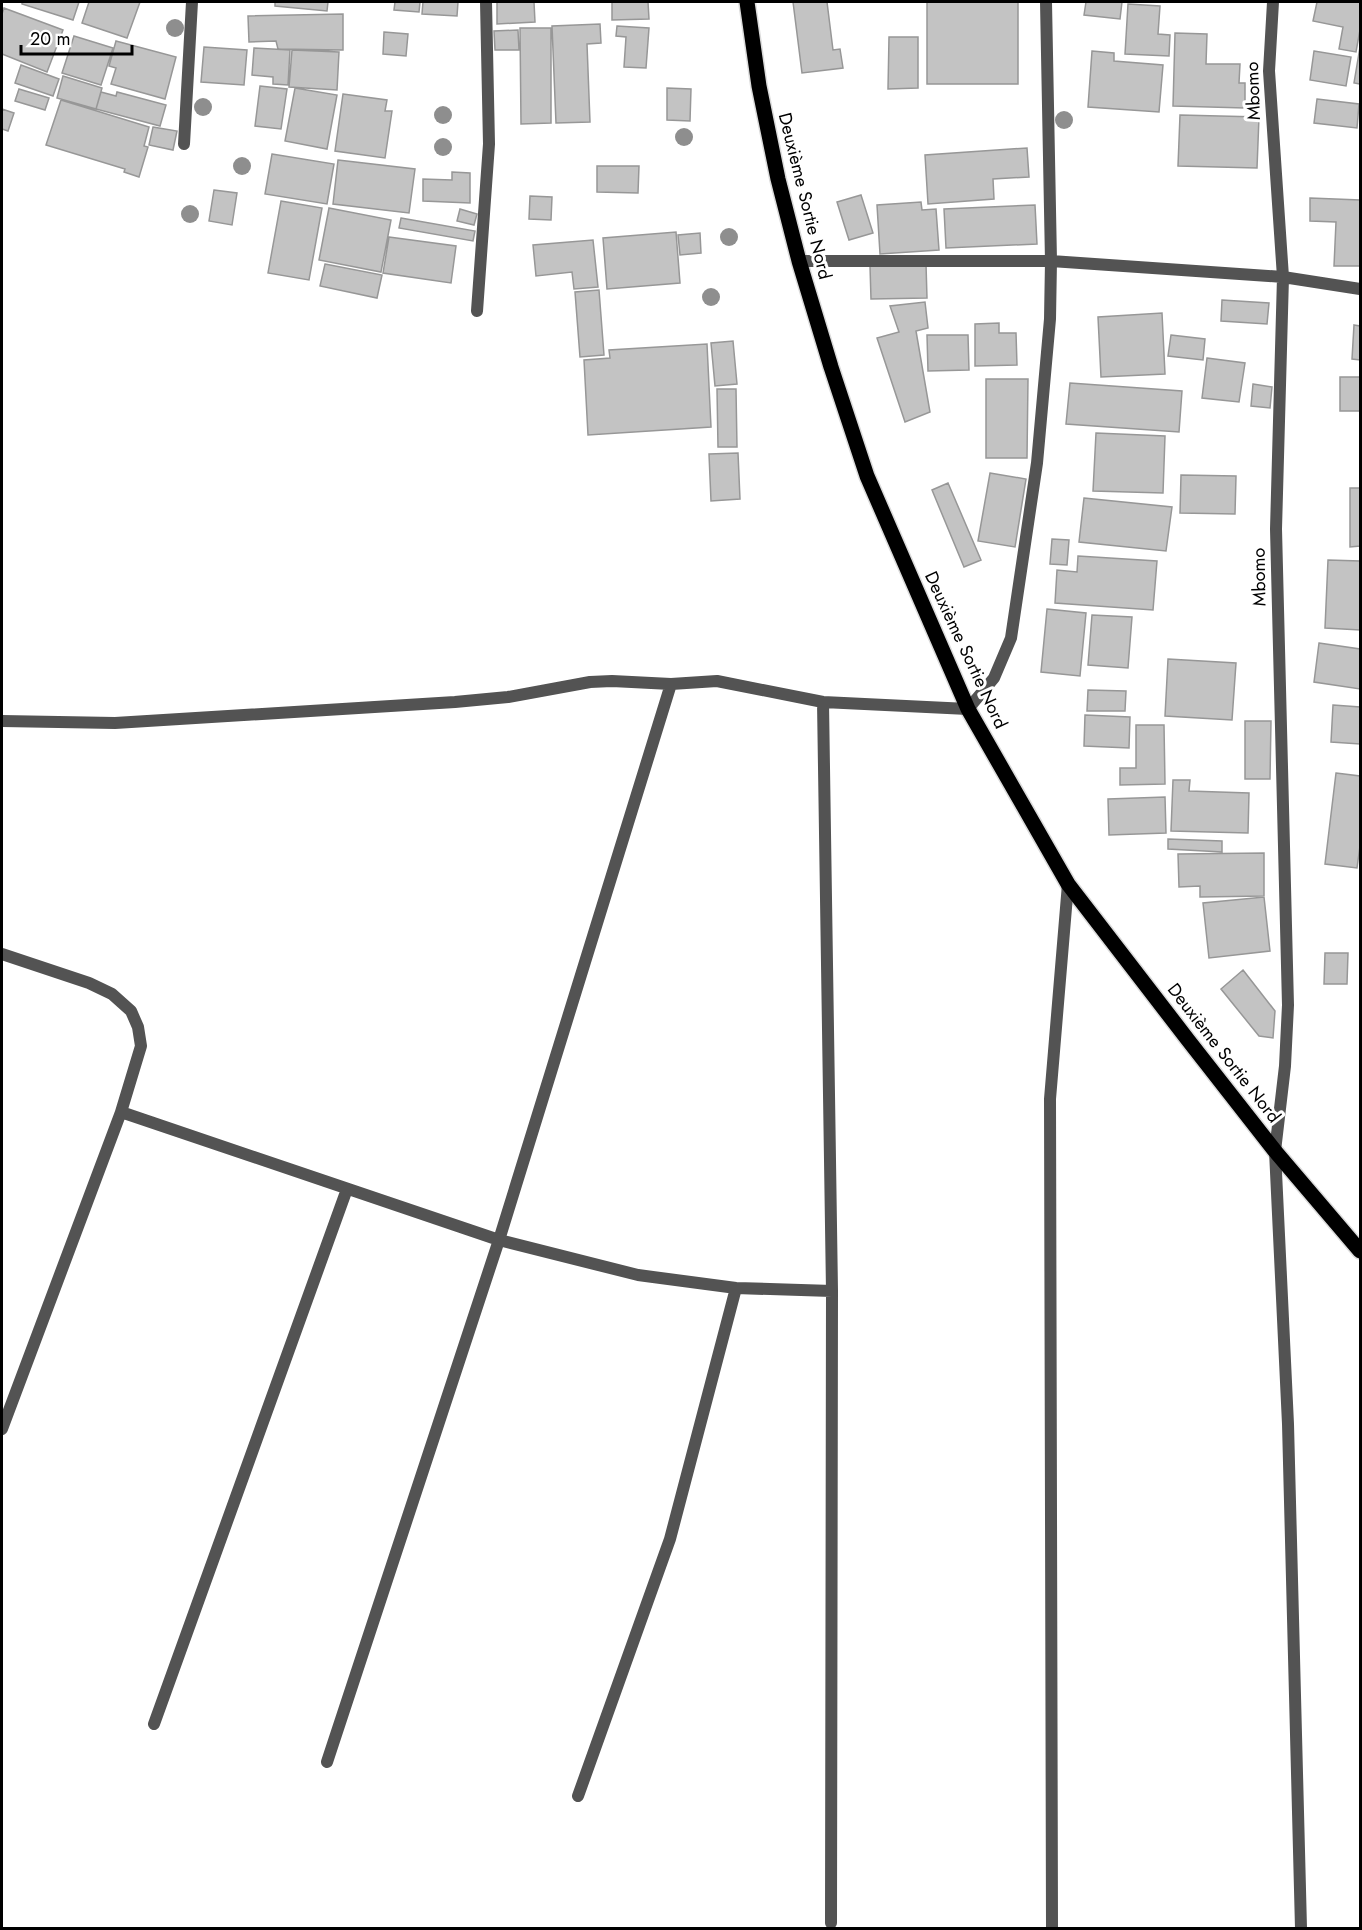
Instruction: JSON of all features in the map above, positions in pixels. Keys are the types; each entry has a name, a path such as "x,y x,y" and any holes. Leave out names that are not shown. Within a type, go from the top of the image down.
{"main road":[{"name":"Deuxième Sortie Nord","path":"747,2 759,86 778,179 800,261 867,476 968,710 1068,884 1275,1151 1360,1251"}],"street":[{"path":"184,144 192,2"},
{"path":"477,311 489,144 486,2"},
{"path":"2,721 115,723 455,702 508,697 590,682 620,681 671,684 717,681 823,702 968,710 994,678 1011,638 1037,463 1050,319 1046,2"},
{"name":"Mbomo","path":"1273,2 1269,71 1283,277 1276,528 1288,1005 1285,1066 1275,1151 1288,1424 1300,1929"},
{"path":"800,261 1051,261 1283,277 1360,289"},
{"path":"327,1762 499,1240 671,684"},
{"path":"823,702 832,1291 831,1923"},
{"path":"1052,1929 1050,1099 1068,884"},
{"path":"2,954 112,993 131,1011 138,1027 141,1046 121,1112 2,1429"},
{"path":"121,1112 499,1240 638,1275 736,1288 832,1291"},
{"path":"154,1724 347,1189"},
{"path":"578,1796 670,1539 736,1288"}],"building":[{"path":"22,2 79,2 73,20 22,4"},
{"path":"89,2 140,2 127,38 82,23"},
{"path":"275,2 328,2 327,11 275,6"},
{"path":"395,2 420,2 419,12 394,10"},
{"path":"423,2 458,2 457,16 422,14"},
{"path":"497,2 534,2 535,22 497,24"},
{"path":"612,2 648,2 649,19 612,20"},
{"path":"793,2 827,2 833,50 840,49 843,68 802,73"},
{"path":"927,2 1018,2 1018,84 927,84"},
{"path":"1086,2 1122,2 1120,19 1084,15"},
{"path":"1317,2 1360,2 1360,30 1356,52 1339,49 1343,27 1313,21"},
{"path":"1128,4 1160,6 1158,34 1170,35 1169,56 1125,54"},
{"path":"4,8 63,30 47,72 2,54"},
{"path":"343,14 343,50 278,49 276,41 249,42 248,16"},
{"path":"600,24 601,43 587,44 590,122 556,123 552,26"},
{"path":"617,26 649,28 646,68 624,67 626,37 616,36"},
{"path":"520,28 551,28 551,123 521,124"},
{"path":"518,30 519,50 495,50 494,31"},
{"path":"384,32 408,34 406,56 383,54"},
{"path":"1175,33 1207,34 1206,64 1240,64 1239,83 1245,83 1245,108 1173,106"},
{"path":"74,36 113,48 101,85 62,73"},
{"path":"889,37 918,37 918,88 888,89"},
{"path":"116,41 176,57 165,99 111,84 116,68 109,66"},
{"path":"204,47 247,50 244,85 201,82"},
{"path":"1360,47 1360,84 1354,83"},
{"path":"254,48 290,50 288,85 273,84 273,77 252,75"},
{"path":"292,50 339,52 337,90 289,87"},
{"path":"1092,51 1114,53 1114,61 1163,65 1159,112 1088,107"},
{"path":"1314,51 1351,57 1346,86 1310,80"},
{"path":"21,65 59,79 53,96 15,83"},
{"path":"63,76 102,88 96,109 57,98"},
{"path":"260,86 287,89 281,129 255,126"},
{"path":"295,88 337,95 327,149 285,141"},
{"path":"667,88 691,89 690,121 667,120"},
{"path":"19,89 49,98 45,110 15,101"},
{"path":"101,92 116,96 117,92 166,105 160,126 96,109"},
{"path":"343,94 387,100 385,111 392,111 385,158 335,151"},
{"path":"1317,99 1359,104 1357,128 1314,123"},
{"path":"61,100 149,127 144,146 148,147 139,177 124,172 125,169 46,145"},
{"path":"2,109 14,113 8,131 2,129"},
{"path":"1180,115 1259,117 1257,168 1178,166"},
{"path":"153,127 177,131 173,150 149,145"},
{"path":"1027,148 1029,177 993,179 994,199 928,204 925,155"},
{"path":"272,154 334,164 327,204 265,194"},
{"path":"338,160 415,169 409,213 333,204"},
{"path":"597,166 639,166 638,193 597,192"},
{"path":"452,172 470,173 470,203 423,201 423,179 452,180"},
{"path":"214,190 237,193 232,225 209,221"},
{"path":"861,195 873,233 849,240 837,202"},
{"path":"530,196 552,197 551,220 529,219"},
{"path":"1310,198 1360,200 1360,266 1334,266 1336,222 1310,221"},
{"path":"281,201 322,208 309,280 268,273"},
{"path":"921,202 922,210 936,209 939,250 880,254 877,205"},
{"path":"1035,205 1037,244 946,248 944,209"},
{"path":"329,208 391,220 381,272 319,260"},
{"path":"460,209 477,214 474,225 457,221"},
{"path":"401,218 475,231 473,241 399,228"},
{"path":"676,232 680,283 607,289 603,238"},
{"path":"700,233 701,253 680,255 678,235"},
{"path":"389,237 456,246 451,283 383,273"},
{"path":"593,240 598,287 574,289 572,272 536,276 533,245"},
{"path":"325,264 382,275 377,298 320,286"},
{"path":"926,264 927,298 871,299 870,266"},
{"path":"599,290 604,355 580,357 575,292"},
{"path":"1222,300 1269,303 1267,324 1221,321"},
{"path":"925,302 928,328 916,331 930,412 905,422 877,338 899,332 890,306"},
{"path":"1162,313 1165,374 1101,377 1098,317"},
{"path":"999,323 999,333 1016,333 1017,365 975,366 975,324"},
{"path":"1354,325 1360,326 1360,360 1352,359"},
{"path":"927,335 968,335 969,370 928,371"},
{"path":"1171,335 1205,339 1203,360 1168,356"},
{"path":"733,341 737,384 715,386 711,343"},
{"path":"707,344 711,427 588,435 584,360 610,358 609,350"},
{"path":"1207,358 1245,363 1239,402 1202,398"},
{"path":"1340,377 1360,377 1360,411 1340,411"},
{"path":"986,379 1028,379 1027,458 986,458"},
{"path":"1070,383 1182,391 1179,432 1066,424"},
{"path":"1253,384 1272,387 1270,408 1251,406"},
{"path":"717,389 736,389 737,447 718,447"},
{"path":"1096,433 1165,436 1163,493 1093,491"},
{"path":"738,453 740,499 711,501 709,454"},
{"path":"990,473 1026,479 1015,547 978,541"},
{"path":"1181,475 1236,476 1235,514 1180,513"},
{"path":"948,483 981,560 964,567 932,490"},
{"path":"1350,488 1360,488 1360,546 1350,547"},
{"path":"1084,498 1172,507 1166,551 1079,542"},
{"path":"1052,539 1069,540 1067,565 1050,564"},
{"path":"1078,556 1157,561 1153,610 1055,603 1057,570 1077,572"},
{"path":"1328,560 1360,561 1360,630 1325,628"},
{"path":"1047,609 1086,613 1080,676 1041,672"},
{"path":"1092,615 1132,617 1128,668 1088,665"},
{"path":"1319,643 1360,649 1360,689 1314,682"},
{"path":"1168,659 1236,663 1232,720 1165,716"},
{"path":"1088,690 1126,691 1125,711 1087,711"},
{"path":"1333,705 1360,707 1360,744 1331,742"},
{"path":"1085,715 1130,717 1129,748 1084,746"},
{"path":"1245,721 1271,721 1270,779 1245,779"},
{"path":"1136,725 1164,725 1165,784 1120,785 1120,768 1136,768"},
{"path":"1336,773 1360,776 1360,846 1357,868 1325,864"},
{"path":"1173,780 1190,780 1189,791 1249,793 1248,833 1171,831"},
{"path":"1165,797 1166,833 1109,835 1108,799"},
{"path":"1168,839 1222,841 1222,852 1168,849"},
{"path":"1264,853 1264,896 1200,897 1200,886 1179,887 1178,854"},
{"path":"1264,897 1270,951 1209,958 1203,903"},
{"path":"1325,953 1348,953 1347,984 1324,984"},
{"path":"1243,970 1275,1011 1273,1038 1259,1036 1221,989"}]}
